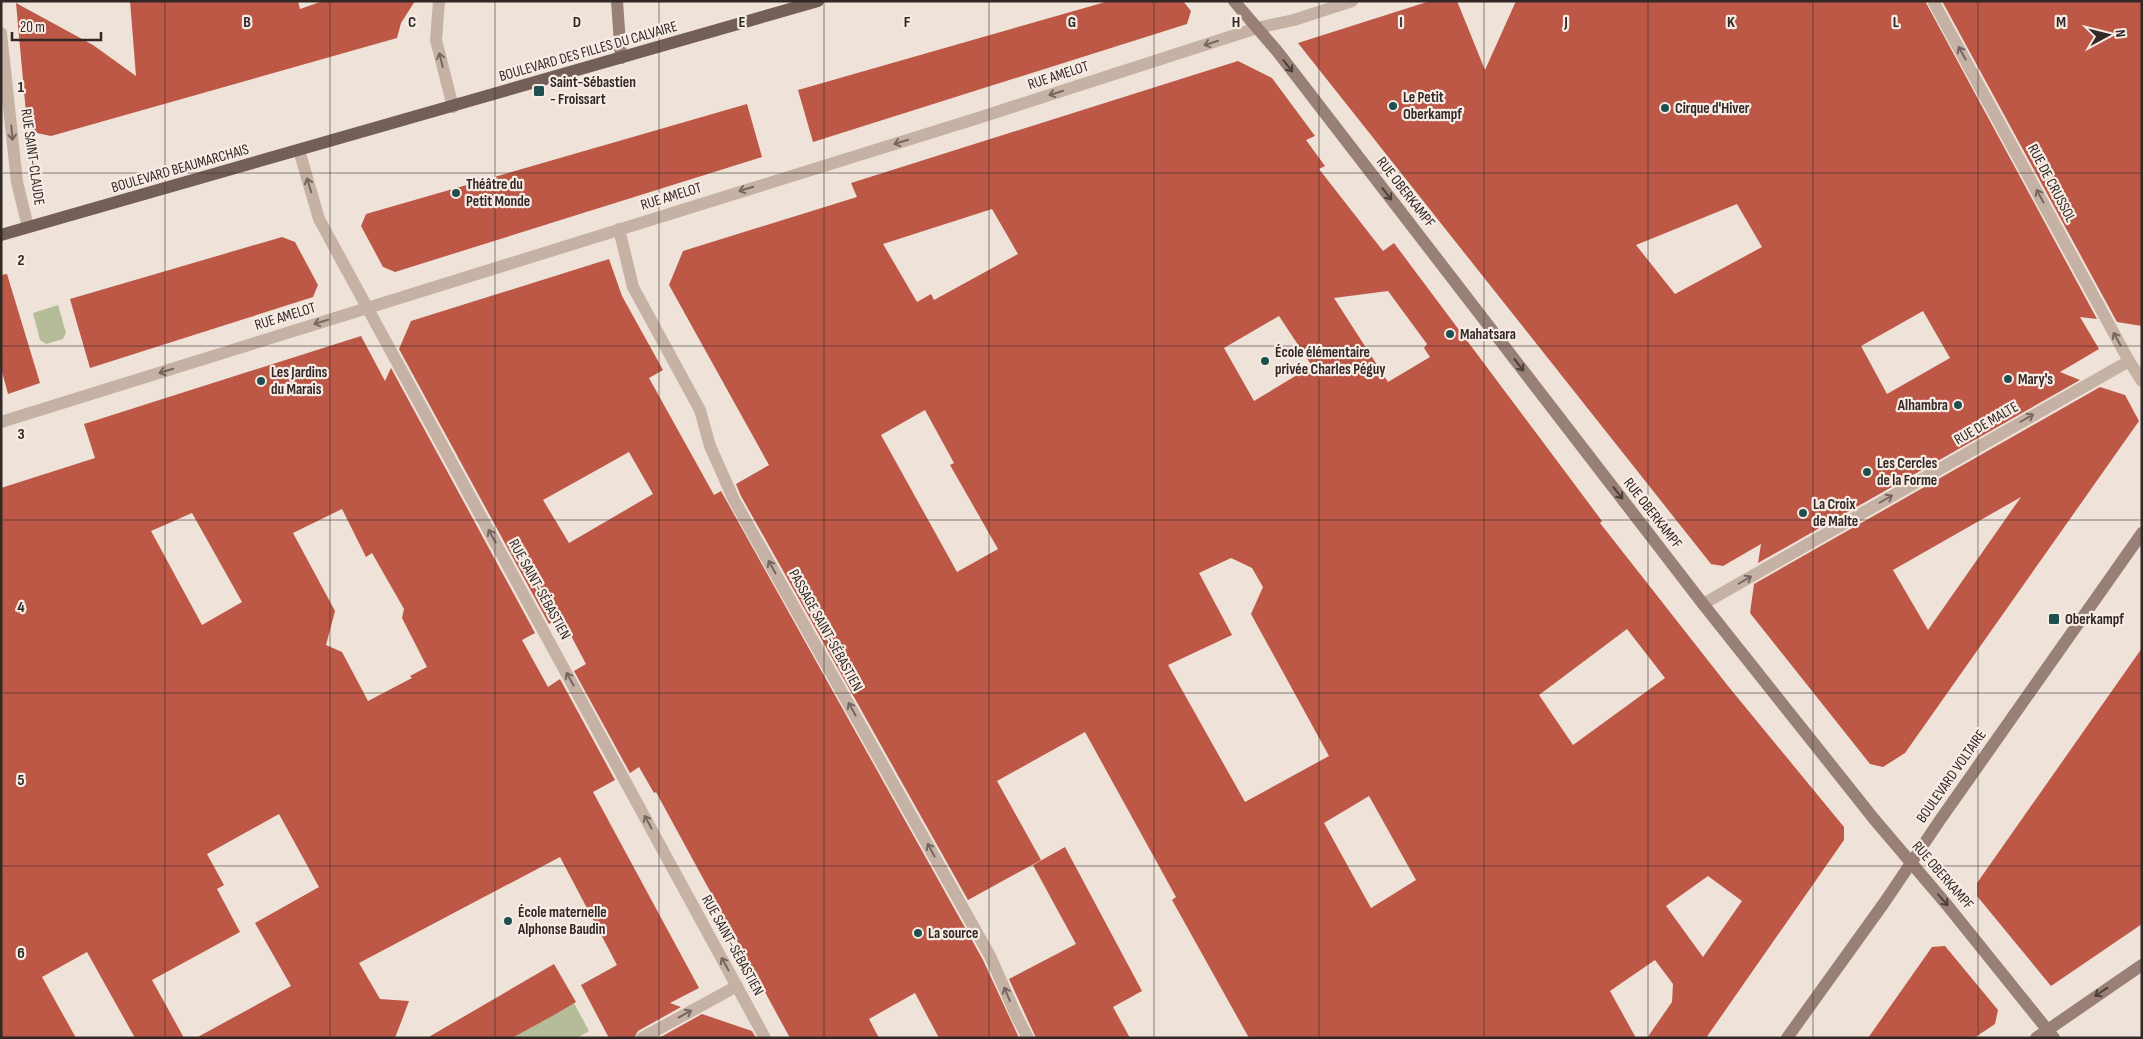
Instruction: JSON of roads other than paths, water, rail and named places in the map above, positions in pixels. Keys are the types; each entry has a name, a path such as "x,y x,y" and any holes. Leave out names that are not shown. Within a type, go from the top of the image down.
{"main road":[{"name":"BOULEVARD DES FILLES DU CALVAIRE","path":"367,132 818,1"},
{"name":"BOULEVARD BEAUMARCHAIS","path":"1,235 367,132"}],"street":[{"path":"439,1 436,40 453,107"},
{"path":"617,1 621,58"},
{"name":"RUE OBERKAMPF","path":"1234,1 1277,51 1703,604 1874,819 1947,904 2051,1034"},
{"name":"RUE AMELOT","path":"1,422 965,122 1257,28 1294,20 1352,1"},
{"name":"RUE DE CRUSSOL","path":"1934,1 2129,361 2142,380"},
{"name":"RUE SAINT-CLAUDE","path":"1,33 17,182 28,227"},
{"name":"RUE SAINT-SÉBASTIEN","path":"299,150 319,219 766,1038"},
{"name":"PASSAGE SAINT-SÉBASTIEN","path":"619,229 633,287 700,410 710,446 734,500 990,956 1028,1038"},
{"name":"RUE DE MALTE","path":"1703,604 2129,361"},
{"name":"BOULEVARD VOLTAIRE","path":"1787,1038 2142,533"},
{"path":"2036,1038 2051,1034 2142,965"},
{"path":"642,1038 737,986"}],"place":[{"name":"Saint-Sébastien - Froissart","path":"539,91"},
{"name":"Le Petit Oberkampf","path":"1393,106"},
{"name":"Cirque d'Hiver","path":"1665,108"},
{"name":"Théâtre du Petit Monde","path":"456,193"},
{"name":"Mahatsara","path":"1450,334"},
{"name":"École élémentaire privée Charles Péguy","path":"1265,361"},
{"name":"Mary's","path":"2008,379"},
{"name":"Les Jardins du Marais","path":"261,381"},
{"name":"Alhambra","path":"1958,405"},
{"name":"Les Cercles de la Forme","path":"1867,472"},
{"name":"La Croix de Malte","path":"1803,513"},
{"name":"Oberkampf","path":"2054,619"},
{"name":"École maternelle Alphonse Baudin","path":"508,921"},
{"name":"La source","path":"918,933"}]}
